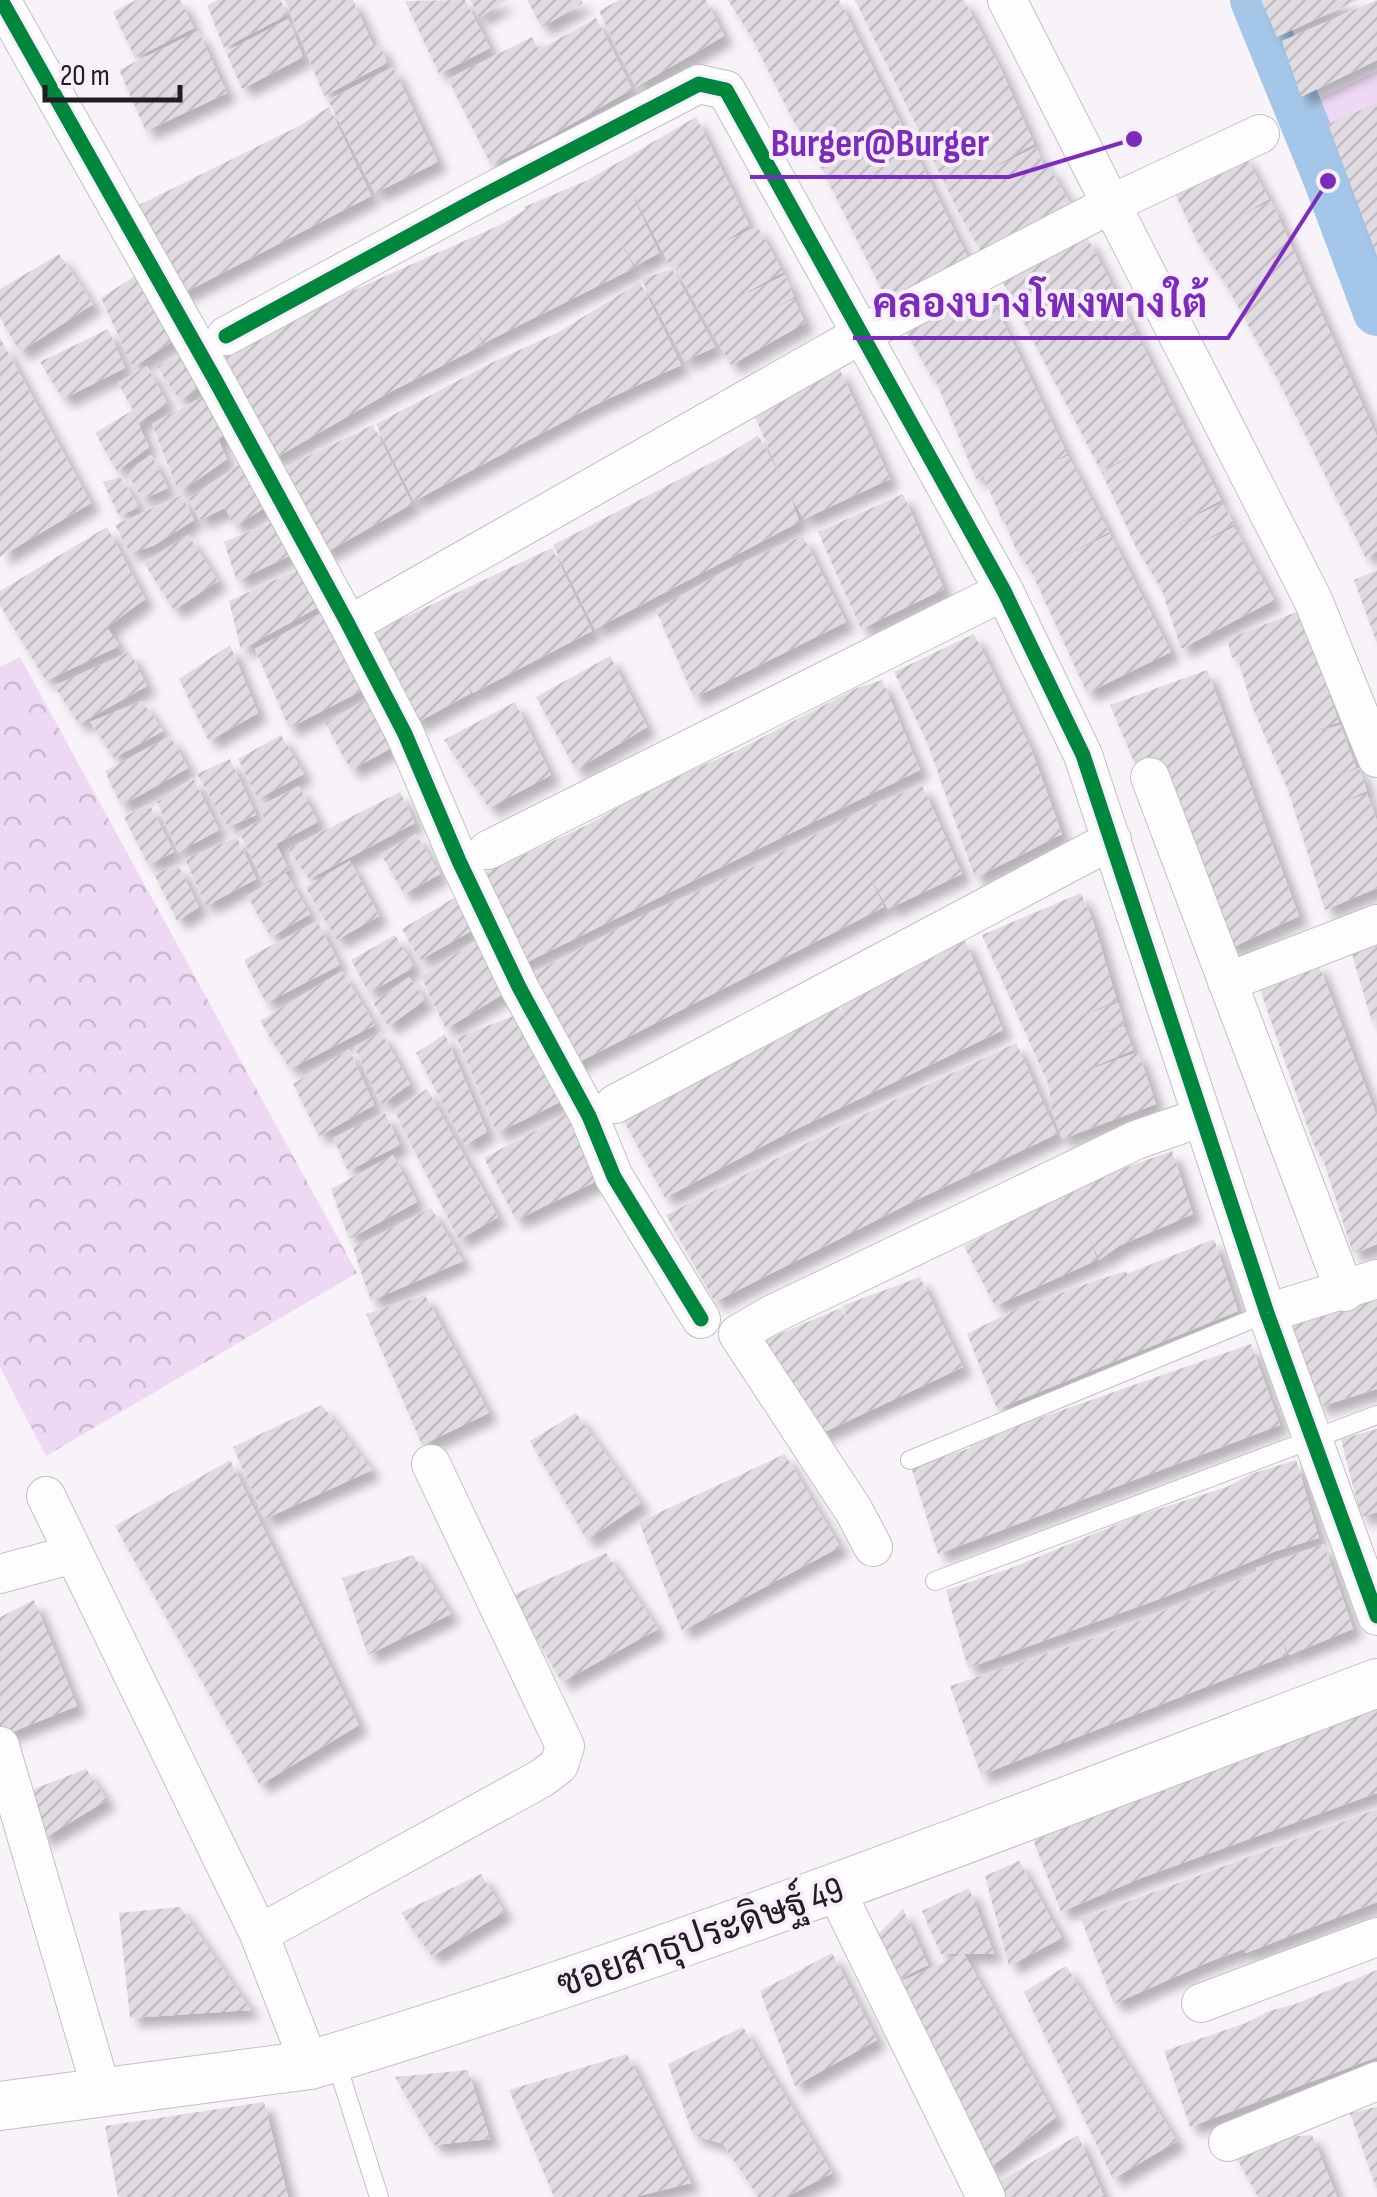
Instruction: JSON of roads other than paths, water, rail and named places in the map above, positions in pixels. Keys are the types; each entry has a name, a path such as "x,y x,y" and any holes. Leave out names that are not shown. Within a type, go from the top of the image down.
{"street":[{"path":"1,0 347,622 405,734 519,987 589,1116 614,1177 700,1319"},
{"path":"1007,0 1313,600 1377,758"},
{"path":"226,336 699,84 726,90 1004,591 1083,755 1267,1313 1377,1616"},
{"path":"367,615 860,336 1111,204 1260,134"},
{"path":"488,850 1004,591"},
{"path":"1150,777 1227,982 1361,1286 1267,1313"},
{"path":"615,1104 1112,840"},
{"path":"1227,982 1377,924"},
{"path":"873,1547 854,1511 738,1334 1136,1140 1202,1118"},
{"path":"260,1934 559,1765 565,1746 430,1464"},
{"path":"46,1496 322,2061"},
{"path":"0,1574 74,1554"},
{"name":"ซอยสาธุประดิษฐ์ 49","path":"0,2106 322,2061 474,2015 836,1889 1377,1683"},
{"path":"0,1746 102,2092"},
{"path":"836,1889 986,2197"},
{"path":"1200,2003 1377,1937"},
{"path":"1228,2142 1377,2081"}],"lane":[{"path":"910,1460 1267,1313"},
{"path":"935,1581 1377,1415"},
{"path":"322,2061 380,2197"}],"waterway":[{"path":"1254,0 1377,312"}],"place":[{"name":"Burger@Burger","path":"1134,139"},
{"name":"คลองบางโพงพางใต้","path":"1328,181"}]}
